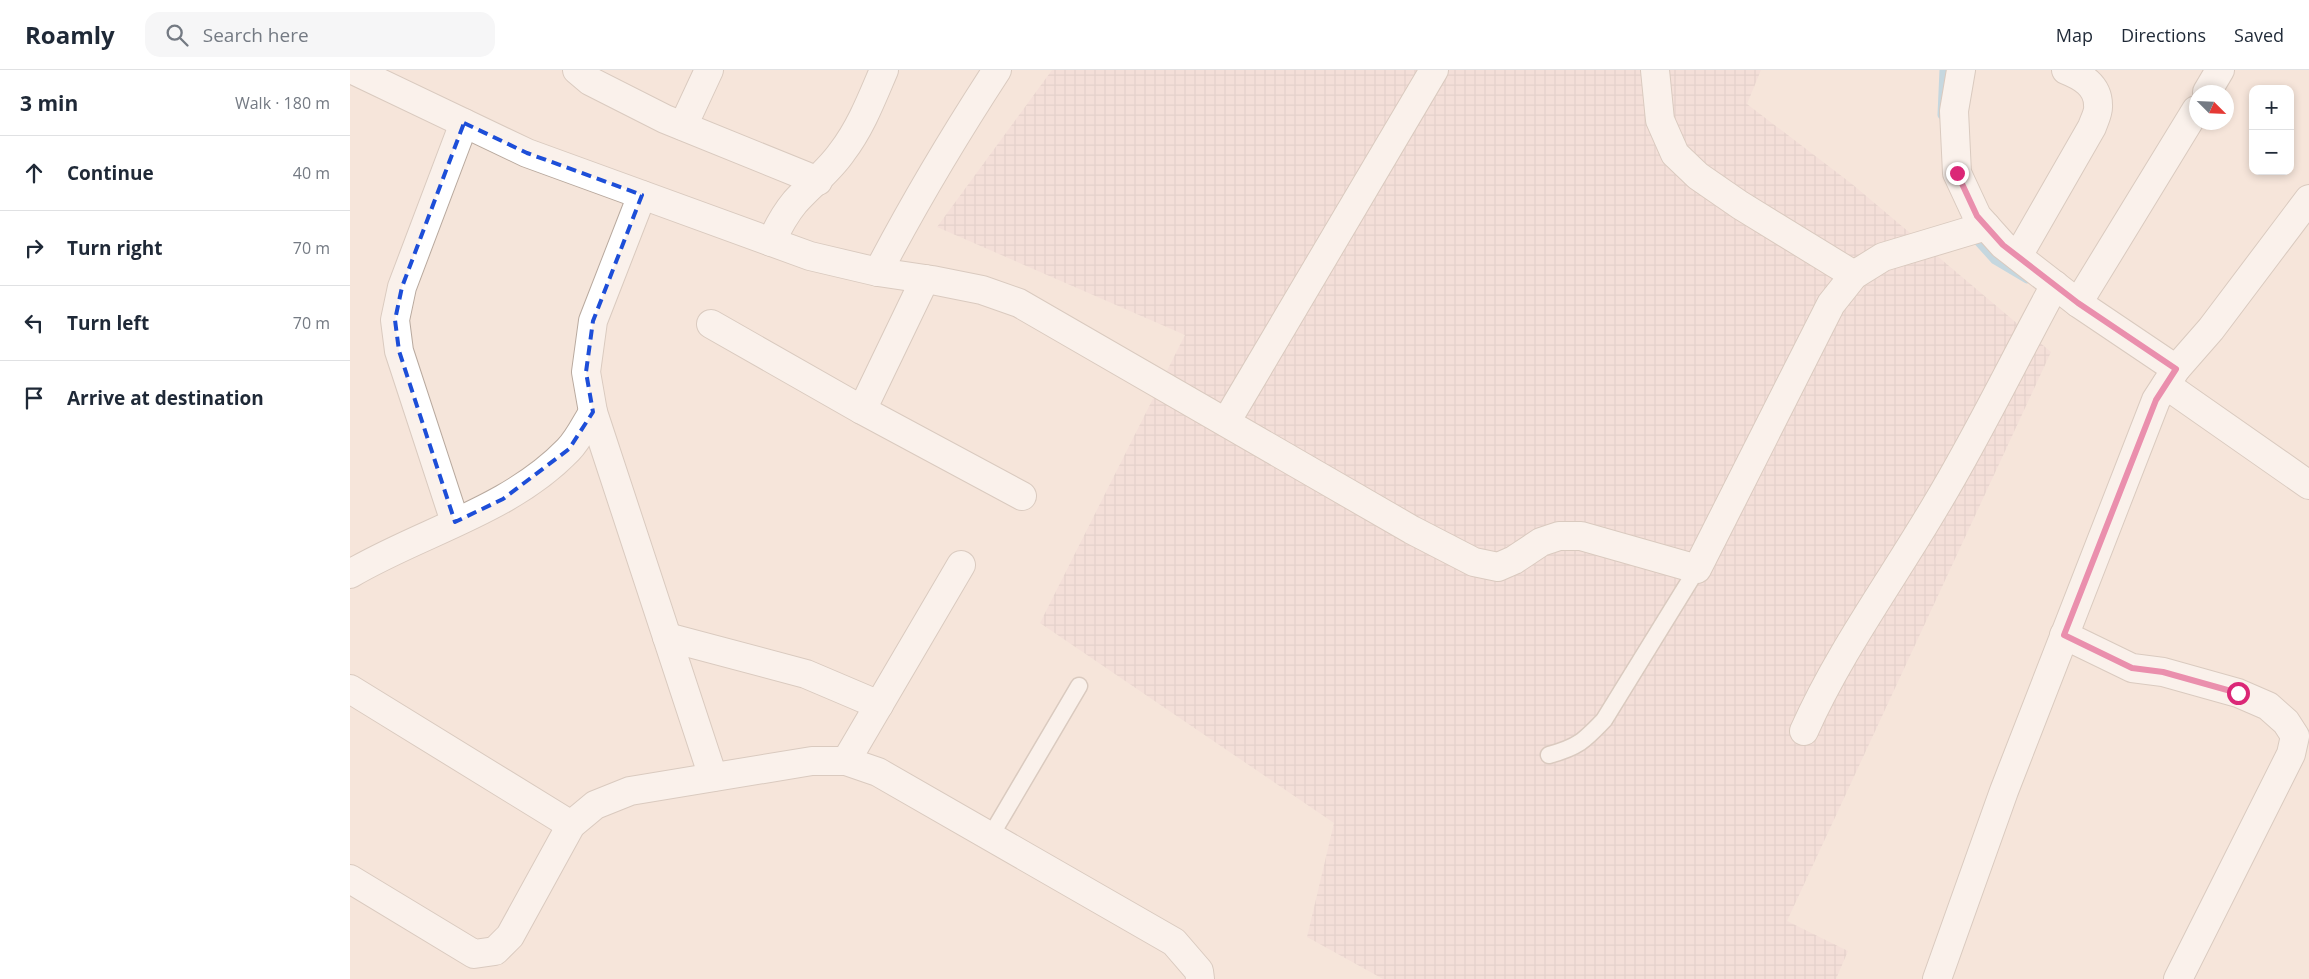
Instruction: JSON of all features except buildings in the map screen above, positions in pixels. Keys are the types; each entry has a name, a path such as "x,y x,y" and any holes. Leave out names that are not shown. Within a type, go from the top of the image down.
{"street":[{"path":"353,70 527,153 810,256 878,272 982,290 1019,303 1412,530 1474,562 1498,567 1514,560 1541,542 1558,536 1582,536 1697,569 1830,304 1854,275 1884,257 1986,226"},
{"path":"577,70 590,81 682,126 818,181"},
{"path":"682,126 709,70"},
{"path":"771,242 778,227 794,203 818,181 842,152 859,126 884,70"},
{"path":"878,272 911,209 960,126 997,70"},
{"path":"1226,422 1434,70"},
{"path":"1655,70 1660,120 1675,154 1698,176 1740,205 1854,275"},
{"path":"1961,70 1954,111 1957,173 1977,216 2003,245 2309,485"},
{"path":"2018,256 2092,128 2098,104 2092,85 2080,76 2066,70"},
{"path":"2211,85 2220,70"},
{"path":"2078,303 2189,121"},
{"path":"455,522 399,351 395,320 402,287 464,122"},
{"path":"642,195 593,321 586,372 594,412 713,777"},
{"path":"1937,979 2004,791 2156,400 2171,377 2210,330 2309,199"},
{"path":"862,410 924,279"},
{"path":"1804,731 1819,698 1836,668 1937,504 2055,284"},
{"path":"711,324 862,410 1022,496"},
{"path":"350,574 376,558 503,500 544,472 569,449 594,412"},
{"path":"846,761 960,565"},
{"path":"2064,635 2132,668 2163,672 2238,693 2268,706 2286,722 2295,736 2292,754 2178,979"},
{"path":"667,637 806,674 879,706"},
{"path":"350,689 570,825"},
{"path":"350,878 474,954 495,952 510,936 570,825 595,806 630,791 812,762 846,761 878,772 1174,942 1199,971 1200,979"}],"lane":[{"path":"1549,755 1585,741 1604,720 1697,569"},
{"path":"990,837 1079,686"}],"highlighted area":[{"path":"464,123 527,153 642,195 593,321 586,372 593,412 569,449 503,499 455,522 399,351 395,320 402,287"}],"shaded area":[{"path":"1052,70 1761,70 1747,104 1852,184 2051,352 1787,921 1848,951 1836,979 1383,979 1307,937 1334,823 1040,623 1185,335 937,227"}],"waterway":[{"path":"1942,115 1944,70"},
{"path":"1977,240 1995,260 2027,279"}],"route":[{"path":"1957,173 1977,216 2003,245 2078,303 2176,369 2156,400 2064,635 2132,668 2163,672 2238,693"}]}
